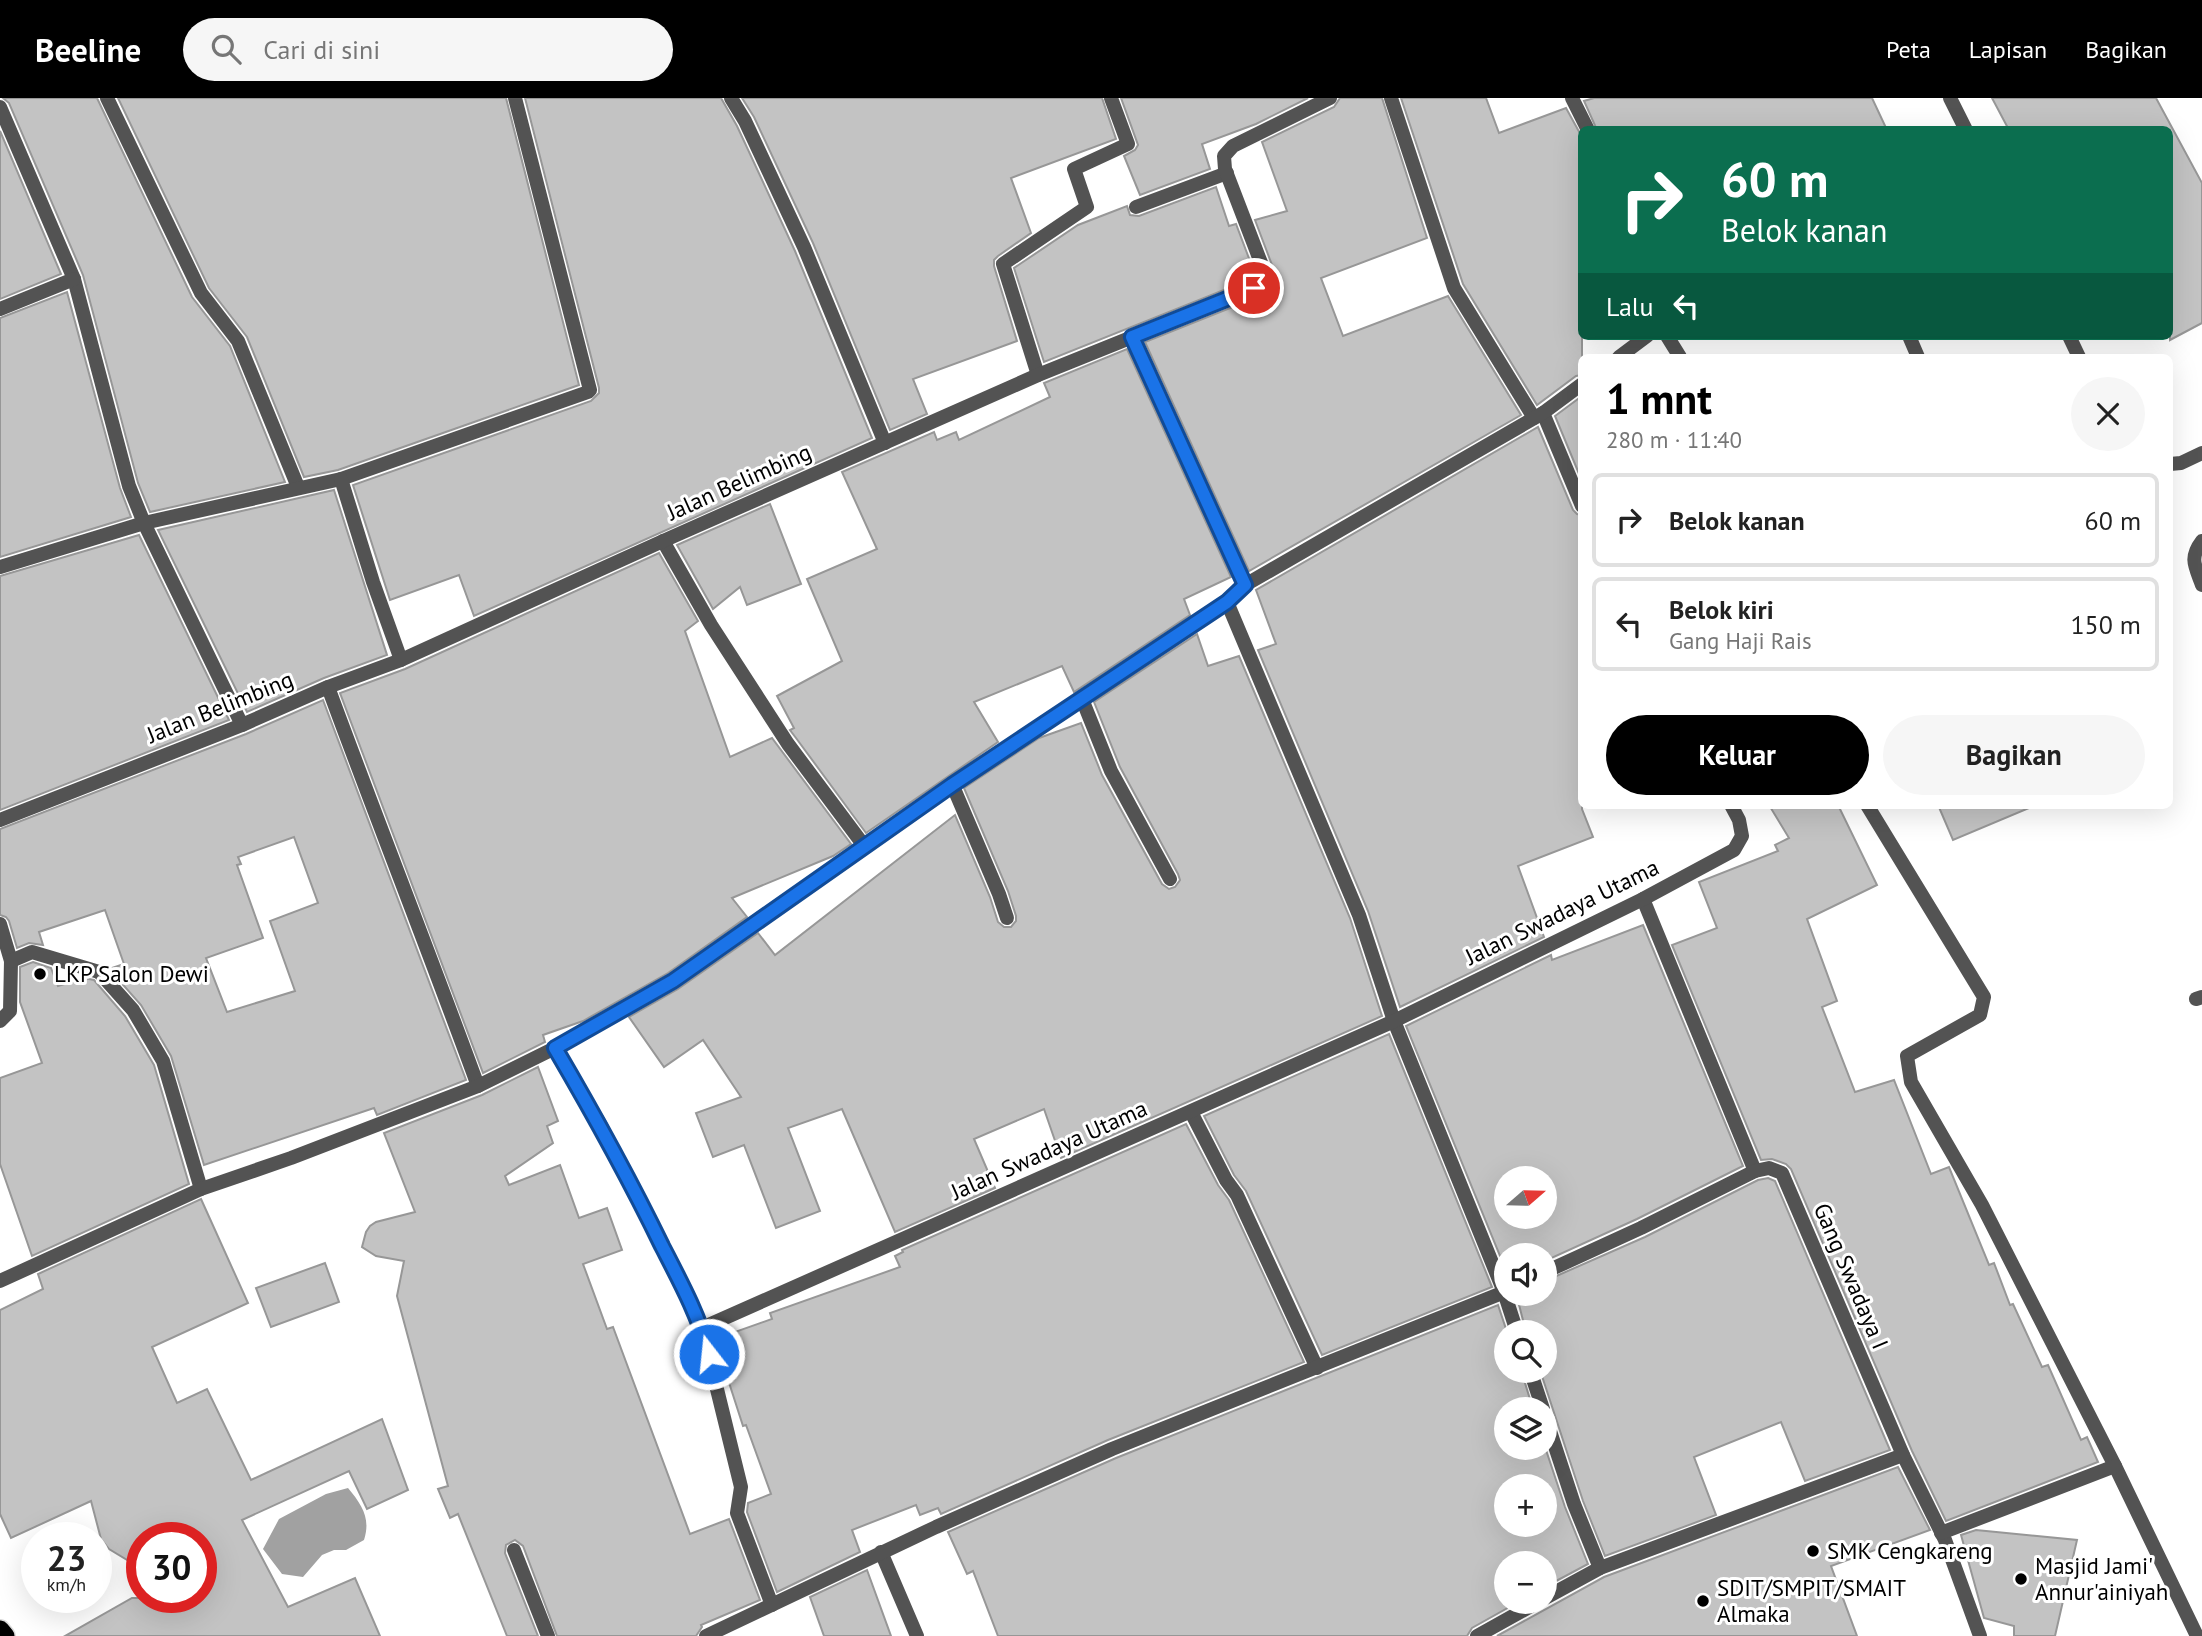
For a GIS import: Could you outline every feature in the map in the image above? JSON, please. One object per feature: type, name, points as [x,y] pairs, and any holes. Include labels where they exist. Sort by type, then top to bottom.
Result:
[{"type":"highway","points":[[0,1630],[5,1636]]},
{"type":"street","points":[[107,98],[201,293],[238,341],[298,487]]},
{"type":"street","points":[[0,567],[144,523],[341,479],[588,392],[590,390],[515,98]]},
{"type":"street","points":[[731,98],[745,121],[804,247],[885,443]]},
{"type":"street","points":[[1038,375],[1003,264],[1087,207],[1074,169],[1128,144],[1111,98]]},
{"type":"street","points":[[1136,207],[1227,173],[1224,156],[1233,146],[1330,98]]},
{"type":"street","points":[[1391,98],[1454,288],[1539,415],[1578,498]]},
{"type":"street","points":[[1572,98],[1586,126]]},
{"type":"street","points":[[1950,98],[1964,126]]},
{"type":"street","points":[[0,107],[74,279],[129,486],[144,523],[242,725]]},
{"type":"street","name":"Jalan Belimbing","points":[[0,820],[401,660],[1038,375],[1254,288],[1262,280],[1262,268],[1227,173]]},
{"type":"street","points":[[0,309],[74,279]]},
{"type":"street","points":[[1132,337],[1245,585]]},
{"type":"street","points":[[1623,354],[1642,340]]},
{"type":"street","points":[[0,1281],[201,1189],[291,1158],[478,1086],[555,1048],[673,981],[952,785],[1227,602],[1245,585],[1539,415],[1578,387]]},
{"type":"street","points":[[2173,464],[2202,453]]},
{"type":"street","points":[[341,479],[401,660]]},
{"type":"street","points":[[663,541],[711,625],[781,733],[865,847]]},
{"type":"street","points":[[2202,541],[2194,551],[2194,564],[2202,585]]},
{"type":"street","points":[[1227,602],[1359,915],[1394,1021],[1494,1264]]},
{"type":"street","points":[[328,687],[478,1086]]},
{"type":"street","points":[[1082,699],[1111,771],[1170,879]]},
{"type":"street","points":[[952,785],[1007,918]]},
{"type":"street","name":"Jalan Swadaya Utama","points":[[702,1328],[1394,1021],[1643,899],[1734,850],[1742,836],[1739,820],[1733,809]]},
{"type":"street","points":[[1869,809],[1984,997],[1980,1015],[1907,1056],[1911,1082],[1982,1205],[2115,1466],[2197,1636]]},
{"type":"street","points":[[1557,1266],[1755,1171],[1643,899]]},
{"type":"street","points":[[0,924],[11,961],[10,1011],[0,1021]]},
{"type":"street","points":[[11,961],[32,952],[99,972],[133,1010],[163,1061],[201,1189]]},
{"type":"street","points":[[555,1048],[606,1134],[702,1328],[741,1487],[737,1513],[772,1605]]},
{"type":"street","points":[[1191,1112],[1226,1180],[1237,1195],[1317,1368]]},
{"type":"street","name":"Gang Swadaya I","points":[[1755,1171],[1769,1168],[1782,1173],[1903,1455],[1941,1533],[1980,1636]]},
{"type":"street","points":[[705,1636],[881,1552],[1112,1449],[1494,1296]]},
{"type":"street","points":[[1557,1452],[1600,1568]]},
{"type":"street","points":[[1557,1591],[1600,1568],[1903,1455]]},
{"type":"street","points":[[1941,1533],[2115,1466]]},
{"type":"street","points":[[514,1550],[548,1636]]},
{"type":"street","points":[[881,1552],[917,1636]]},
{"type":"street","points":[[1477,1636],[1517,1614]]},
{"type":"shaded area","points":[[348,1488],[366,1518],[364,1540],[346,1550],[334,1550],[322,1555],[303,1577],[282,1574],[263,1549],[279,1519],[326,1494]]},
{"type":"building","points":[[3,98],[97,98],[192,297],[230,346],[285,482],[150,512],[138,483],[83,275],[9,103]]},
{"type":"building","points":[[118,98],[506,98],[579,385],[338,470],[304,477],[247,337],[209,288]]},
{"type":"building","points":[[525,98],[721,98],[737,126],[795,251],[872,438],[474,616],[459,575],[390,600],[353,485],[591,401],[599,393]]},
{"type":"building","points":[[742,98],[1102,98],[1116,139],[1011,178],[1031,233],[998,256],[994,260],[994,266],[1017,341],[913,379],[927,414],[890,430],[813,243],[754,117]]},
{"type":"building","points":[[1121,98],[1308,98],[1256,124],[1202,144],[1210,169],[1140,195],[1124,156],[1138,145]]},
{"type":"building","points":[[1340,98],[1382,98],[1427,238],[1321,278],[1343,336],[1448,296],[1521,415],[1249,571],[1145,342],[1258,297],[1269,287],[1272,281],[1272,265],[1255,220],[1287,211],[1262,142],[1334,107]]},
{"type":"building","points":[[1401,98],[1486,98],[1499,133],[1566,108],[1578,130],[1578,340],[1582,340],[1582,354],[1578,354],[1578,376],[1537,405],[1463,284]]},
{"type":"building","points":[[1594,98],[1872,98],[1885,126],[1595,126],[1584,101]]},
{"type":"building","points":[[1992,98],[2156,98],[2171,126],[2007,126]]},
{"type":"building","points":[[2173,129],[2202,183],[2202,323],[2173,338]]},
{"type":"building","points":[[0,131],[61,274],[0,299]]},
{"type":"building","points":[[1216,187],[1229,226],[1236,224],[1253,269],[1253,276],[1249,280],[1044,362],[1014,268],[1078,225],[1127,206],[1130,215],[1139,216]]},
{"type":"building","points":[[67,292],[120,488],[131,517],[0,557],[0,318]]},
{"type":"building","points":[[1127,349],[1231,577],[1184,599],[1190,615],[1074,692],[1062,666],[974,702],[998,742],[866,833],[790,730],[794,728],[777,696],[842,661],[807,579],[877,549],[842,472],[934,432],[937,440],[956,432],[959,440],[1050,397],[1044,383]]},
{"type":"building","points":[[1578,399],[1578,471],[1555,416]]},
{"type":"building","points":[[1538,427],[1573,510],[1578,514],[1578,809],[1582,809],[1593,837],[1518,866],[1544,937],[1400,1007],[1368,911],[1258,650],[1276,644],[1256,590]]},
{"type":"building","points":[[334,490],[387,655],[324,678],[247,712],[158,530]]},
{"type":"building","points":[[770,504],[801,584],[747,605],[740,587],[713,609],[677,545]]},
{"type":"building","points":[[139,535],[229,720],[0,810],[0,576]]},
{"type":"building","points":[[659,553],[698,621],[685,631],[730,757],[772,738],[851,844],[833,856],[732,898],[747,917],[668,973],[583,1021],[543,1035],[545,1042],[483,1073],[340,693],[405,669]]},
{"type":"building","points":[[1197,634],[1208,666],[1239,656],[1350,918],[1382,1016],[1061,1158],[1044,1109],[974,1139],[995,1188],[895,1232],[842,1109],[788,1128],[820,1211],[776,1228],[744,1145],[713,1157],[696,1113],[741,1097],[703,1040],[664,1067],[629,1017],[678,989],[758,933],[775,955],[955,815],[998,922],[1004,927],[1011,927],[1016,916],[1008,891],[964,788],[1039,738],[1081,723],[1102,775],[1162,884],[1169,889],[1175,887],[1180,880],[1178,874],[1120,767],[1094,702]]},
{"type":"building","points":[[323,700],[466,1080],[377,1115],[374,1108],[204,1165],[171,1056],[141,1005],[109,969],[124,964],[105,910],[39,932],[43,945],[29,943],[17,948],[9,921],[0,915],[0,829],[246,734]],"holes":[[[294,837],[318,903],[270,921],[295,991],[227,1012],[206,958],[263,938],[237,865],[241,864],[238,857]]]},
{"type":"building","points":[[1771,809],[1840,809],[1877,885],[1807,919],[1837,1001],[1822,1007],[1855,1092],[1894,1080],[1931,1174],[1949,1167],[1989,1265],[1994,1263],[2010,1305],[2013,1304],[2042,1367],[2048,1365],[2081,1440],[2087,1437],[2098,1462],[1946,1521],[1912,1451],[1791,1169],[1772,1159],[1761,1160],[1672,945],[1717,928],[1699,882],[1778,851],[1775,845],[1789,838]]},
{"type":"building","points":[[1940,809],[2027,809],[1953,840]]},
{"type":"building","points":[[1643,925],[1743,1166],[1557,1256],[1557,1243],[1495,1243],[1406,1026],[1551,955],[1552,960]]},
{"type":"building","points":[[33,962],[51,968],[58,986],[84,978],[94,980],[125,1016],[154,1065],[189,1184],[32,1256],[0,1164],[0,1078],[42,1063],[20,1002],[20,967]]},
{"type":"building","points":[[1389,1034],[1492,1287],[1322,1355],[1246,1191],[1234,1175],[1204,1116]]},
{"type":"building","points":[[538,1067],[558,1121],[547,1126],[553,1143],[505,1176],[509,1185],[560,1165],[579,1218],[607,1208],[622,1250],[583,1264],[607,1329],[613,1327],[690,1534],[729,1519],[760,1600],[701,1625],[696,1636],[557,1636],[523,1546],[515,1540],[506,1545],[505,1553],[538,1636],[507,1636],[458,1514],[450,1518],[438,1489],[448,1486],[397,1296],[404,1261],[376,1256],[362,1247],[366,1232],[376,1222],[415,1212],[384,1133],[482,1095]]},
{"type":"building","points":[[1186,1124],[1218,1185],[1229,1200],[1304,1362],[1108,1440],[941,1514],[938,1508],[920,1515],[916,1505],[852,1530],[860,1552],[777,1592],[747,1512],[748,1503],[771,1494],[746,1425],[743,1426],[715,1339],[772,1319],[770,1313],[900,1267],[895,1256],[903,1252],[902,1250]]},
{"type":"building","points":[[1768,1178],[1775,1181],[1890,1450],[1805,1481],[1781,1422],[1694,1457],[1716,1515],[1605,1556],[1583,1501],[1557,1422],[1557,1397],[1549,1397],[1544,1383],[1557,1383],[1557,1320],[1523,1320],[1519,1306],[1557,1306],[1557,1276],[1645,1237],[1758,1180]]},
{"type":"building","points":[[201,1199],[248,1303],[152,1347],[177,1403],[207,1389],[251,1480],[382,1419],[408,1490],[367,1509],[349,1471],[242,1520],[288,1607],[355,1578],[380,1636],[65,1636],[106,1613],[112,1613],[112,1609],[126,1601],[126,1613],[217,1613],[217,1522],[126,1522],[126,1559],[112,1551],[112,1522],[97,1522],[91,1501],[46,1522],[21,1522],[21,1533],[11,1538],[0,1514],[0,1310],[43,1289],[38,1274]]},
{"type":"building","points":[[325,1263],[339,1302],[271,1327],[256,1288]]},
{"type":"building","points":[[1498,1306],[1503,1320],[1494,1320],[1494,1383],[1525,1383],[1529,1397],[1494,1397],[1494,1460],[1549,1460],[1554,1474],[1494,1474],[1494,1537],[1557,1537],[1557,1483],[1588,1564],[1557,1581],[1557,1551],[1494,1551],[1494,1614],[1497,1614],[1472,1628],[1467,1636],[998,1636],[973,1571],[967,1574],[948,1532],[1116,1458]]},
{"type":"building","points":[[1898,1467],[1930,1530],[1831,1566],[1857,1636],[1497,1636],[1537,1614],[1557,1614],[1557,1603],[1604,1577]]},
{"type":"building","name":"Masjid Jami' Annur'ainiyah","points":[[1976,1530],[2077,1540],[2055,1636],[2014,1636],[2014,1626],[1984,1618],[1961,1535]]},
{"type":"building","points":[[867,1570],[891,1636],[824,1636],[810,1597]]},
{"type":"place","name":"LKP Salon Dewi","points":[[40,974]]},
{"type":"place","name":"SMK Cengkareng","points":[[1813,1551]]},
{"type":"place","name":"Masjid Jami' Annur'ainiyah","points":[[2021,1579]]},
{"type":"place","name":"SDIT/SMPIT/SMAIT Almaka","points":[[1703,1601]]},
{"type":"route","points":[[709,1354],[702,1328],[643,1206],[599,1122],[555,1048],[673,981],[952,785],[1227,602],[1245,585],[1132,337],[1254,288]]}]
